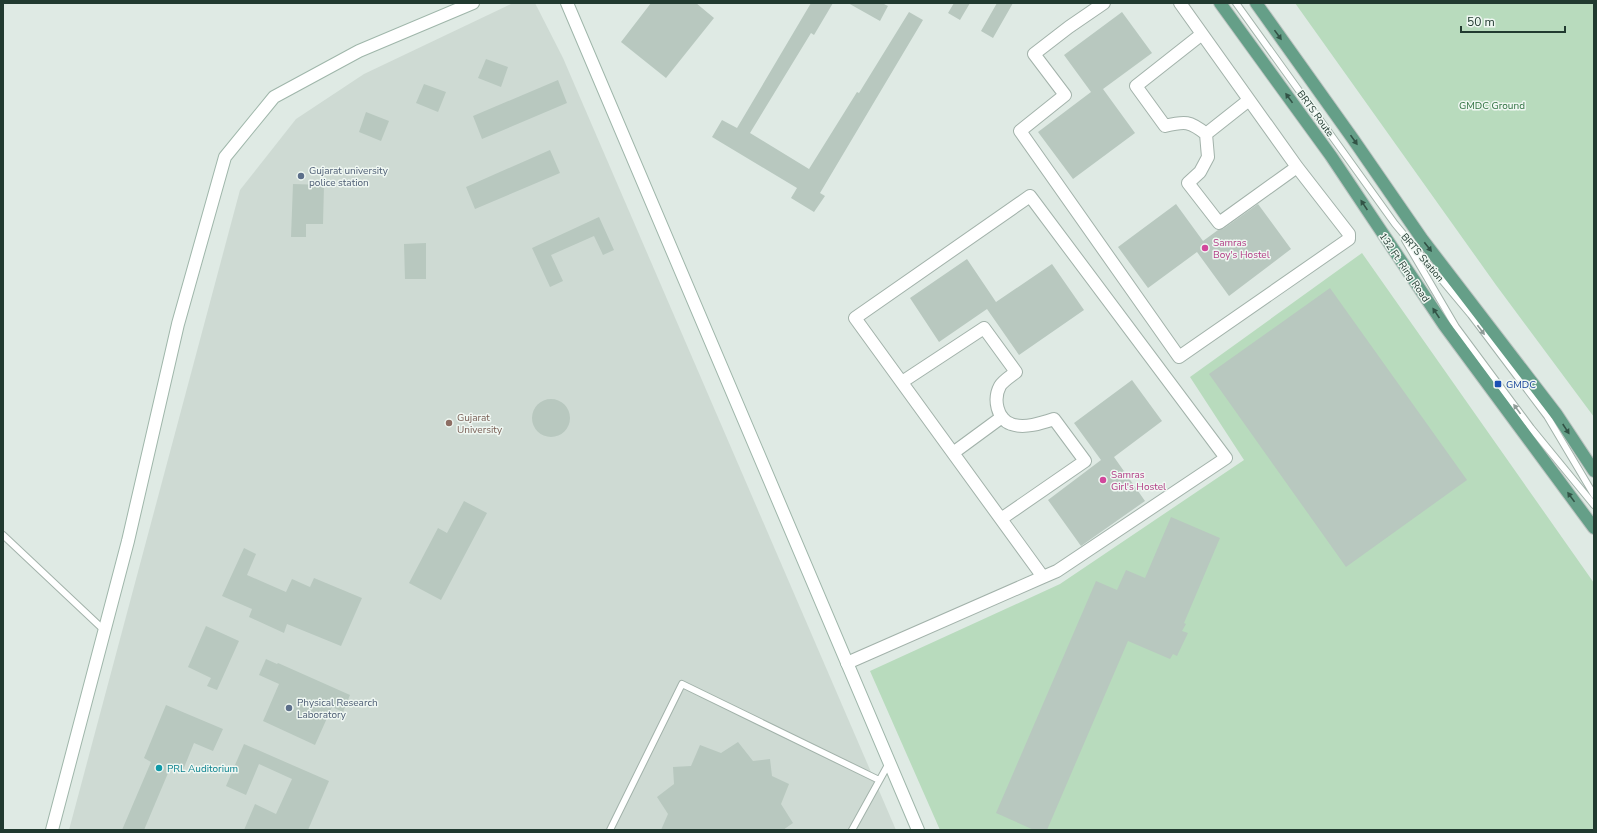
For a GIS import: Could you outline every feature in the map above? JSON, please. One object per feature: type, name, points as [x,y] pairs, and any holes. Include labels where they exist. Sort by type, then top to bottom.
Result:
[{"type":"main road","name":"132 Ft. Ring Road","points":[[1220,3],[1331,156],[1444,325],[1594,528]]},
{"type":"main road","points":[[1256,3],[1422,239],[1557,415],[1594,471]]},
{"type":"street","points":[[52,830],[128,541],[178,324],[225,157],[274,97],[359,51],[473,3]]},
{"type":"street","points":[[566,3],[918,830]]},
{"type":"street","points":[[1104,3],[1069,27],[1034,54],[1065,95],[1020,130],[1179,357],[1349,239],[1349,234],[1297,168],[1180,3]]},
{"type":"street","points":[[1202,34],[1136,86],[1166,126],[1181,122],[1195,125],[1206,134],[1208,157],[1200,172],[1188,183],[1219,223],[1297,168]]},
{"type":"street","points":[[1206,134],[1249,100]]},
{"type":"street","points":[[847,663],[1057,571],[1226,458],[1030,196],[855,318],[1042,577]]},
{"type":"street","points":[[902,382],[984,328],[1016,372],[1000,386],[996,402],[1002,417],[1012,424],[1034,426],[1054,419],[1085,461],[1001,519]]},
{"type":"street","points":[[953,453],[1002,417]]},
{"type":"lane","name":"BRTS Route","points":[[1236,3],[1395,224]]},
{"type":"lane","name":"BRTS Station","points":[[1395,224],[1470,315],[1547,416],[1594,495]]},
{"type":"lane","name":"BRTS Station","points":[[1395,224],[1456,327],[1531,428],[1594,505]]},
{"type":"lane","points":[[3,535],[105,631]]},
{"type":"lane","points":[[610,830],[682,684],[880,780]]},
{"type":"lane","points":[[852,830],[889,762]]},
{"type":"shaded area","name":"Gujarat University","points":[[513,3],[535,3],[563,58],[896,830],[69,830],[240,190],[296,119],[364,74]]},
{"type":"green space","name":"GMDC Ground","points":[[1295,3],[1594,3],[1594,417],[1496,285]]},
{"type":"green space","points":[[1362,253],[1594,583],[1594,830],[940,830],[870,671],[1060,584],[1244,460],[1190,377]]},
{"type":"building","points":[[651,3],[696,3],[714,18],[666,78],[621,42]]},
{"type":"building","points":[[811,3],[833,3],[814,35],[811,33],[750,133],[809,169],[857,92],[859,93],[909,12],[923,20],[820,193],[825,196],[814,212],[791,198],[797,188],[712,137],[722,120],[737,128]]},
{"type":"building","points":[[848,3],[882,3],[888,6],[880,21]]},
{"type":"building","points":[[954,3],[970,3],[960,20],[948,13]]},
{"type":"building","points":[[997,3],[1013,3],[993,38],[981,31]]},
{"type":"building","points":[[1122,12],[1152,53],[1103,89],[1135,133],[1073,179],[1038,132],[1091,92],[1064,55]]},
{"type":"building","points":[[486,59],[508,67],[501,87],[478,78]]},
{"type":"building","points":[[558,80],[567,103],[482,139],[473,116]]},
{"type":"building","points":[[424,84],[446,92],[438,112],[416,103]]},
{"type":"building","points":[[366,112],[389,121],[381,141],[359,132]]},
{"type":"building","points":[[550,150],[560,173],[475,209],[466,187]]},
{"type":"building","points":[[293,184],[324,185],[323,224],[306,224],[306,237],[291,237]]},
{"type":"building","name":"Samras Boy's Hostel","points":[[1176,204],[1203,241],[1218,230],[1223,229],[1258,204],[1291,249],[1229,296],[1197,252],[1148,288],[1118,247]]},
{"type":"building","points":[[599,217],[614,250],[603,255],[594,236],[551,255],[563,281],[550,287],[532,248]]},
{"type":"building","points":[[426,243],[426,279],[405,279],[404,244]]},
{"type":"building","points":[[967,259],[996,302],[1052,264],[1084,310],[1019,355],[987,309],[939,342],[910,298]]},
{"type":"building","points":[[1330,288],[1467,480],[1346,567],[1209,374]]},
{"type":"building","name":"Samras Girl's Hostel","points":[[1132,380],[1162,421],[1114,457],[1145,501],[1081,546],[1048,500],[1101,460],[1074,423]]},
{"type":"building","points":[[551,399],[561,402],[567,408],[570,418],[567,428],[561,434],[551,437],[541,434],[535,428],[532,418],[535,408],[541,402]]},
{"type":"building","points":[[464,501],[487,513],[441,600],[409,583],[438,528],[447,533]]},
{"type":"building","points":[[1171,517],[1220,538],[1184,623],[1186,624],[1182,631],[1188,633],[1177,656],[1173,654],[1170,659],[1128,641],[1047,830],[1034,830],[996,813],[1096,581],[1117,590],[1126,570],[1145,578]]},
{"type":"building","points":[[244,548],[256,554],[247,575],[286,592],[292,579],[310,587],[314,578],[362,598],[341,646],[287,624],[284,633],[249,617],[252,609],[222,596]]},
{"type":"building","points":[[206,626],[239,641],[217,690],[207,686],[211,678],[188,667]]},
{"type":"building","points":[[266,659],[350,695],[343,712],[332,707],[315,745],[263,721],[279,684],[259,675]]},
{"type":"building","name":"PRL Auditorium","points":[[166,705],[223,729],[213,751],[194,743],[183,770],[171,766],[144,830],[122,830],[151,762],[144,758]]},
{"type":"building","points":[[738,742],[753,761],[770,759],[772,776],[789,784],[781,804],[793,823],[783,830],[661,830],[668,814],[657,797],[674,784],[673,767],[691,766],[700,745],[721,753]]},
{"type":"building","points":[[244,744],[329,781],[308,830],[244,830],[255,804],[276,814],[292,779],[259,764],[246,795],[226,786]]},
{"type":"place","name":"Gujarat university police station","points":[[301,176]]},
{"type":"place","name":"Samras Boy's Hostel","points":[[1205,248]]},
{"type":"place","name":"GMDC","points":[[1498,384]]},
{"type":"place","name":"Gujarat University","points":[[449,423]]},
{"type":"place","name":"Samras Girl's Hostel","points":[[1103,480]]},
{"type":"place","name":"Physical Research Laboratory","points":[[289,708]]},
{"type":"place","name":"PRL Auditorium","points":[[159,768]]}]
